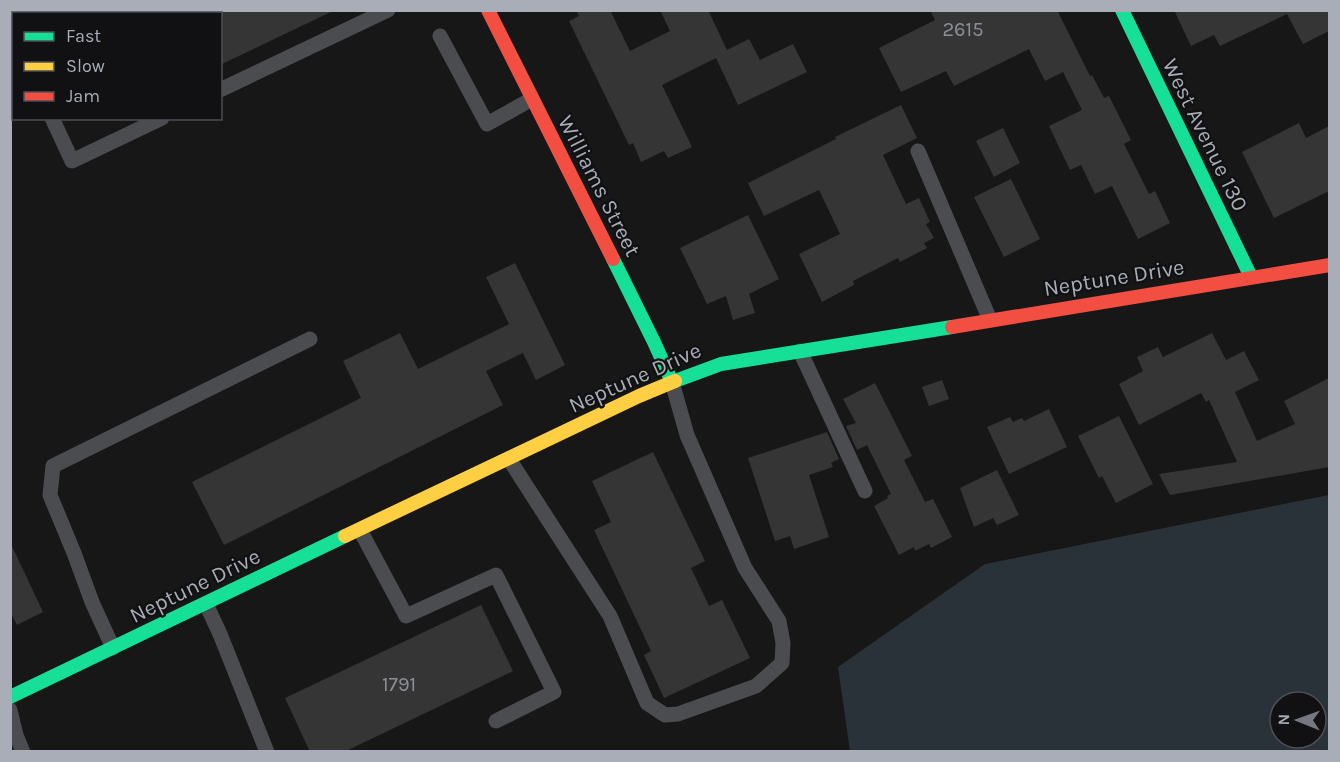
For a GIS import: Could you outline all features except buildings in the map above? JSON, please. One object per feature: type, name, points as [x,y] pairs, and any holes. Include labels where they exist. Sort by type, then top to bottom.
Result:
[{"type":"street","name":"Williams Street","points":[[488,10],[672,382]]},
{"type":"street","name":"West Avenue 130","points":[[1122,10],[1251,277]]},
{"type":"street","name":"Neptune Drive","points":[[10,697],[672,382],[721,363],[1329,265]]},
{"type":"lane","points":[[222,89],[388,10]]},
{"type":"lane","points":[[440,36],[486,124],[532,99]]},
{"type":"lane","points":[[53,120],[72,161],[158,120]]},
{"type":"lane","points":[[918,151],[990,320]]},
{"type":"lane","points":[[113,648],[92,602],[50,495],[53,466],[310,339]]},
{"type":"lane","points":[[800,351],[864,491]]},
{"type":"lane","points":[[509,459],[610,616],[647,703],[665,715],[678,714],[756,686],[782,663],[783,643],[779,621],[745,568],[687,435],[672,382]]},
{"type":"lane","points":[[360,530],[406,616],[496,575],[554,692],[496,721]]},
{"type":"lane","points":[[206,604],[267,752]]},
{"type":"lane","points":[[10,710],[23,752]]},
{"type":"shaded area","points":[[1329,495],[1329,751],[850,751],[838,667],[985,564]]},
{"type":"traffic: fast","points":[[1122,10],[1251,277]]},
{"type":"traffic: fast","points":[[613,259],[672,382]]},
{"type":"traffic: fast","points":[[675,381],[721,364],[952,327]]},
{"type":"traffic: fast","points":[[10,697],[345,536]]},
{"type":"traffic: slow","points":[[345,536],[675,381]]},
{"type":"traffic: jam","points":[[488,10],[613,259]]},
{"type":"traffic: jam","points":[[952,327],[1330,265]]}]
